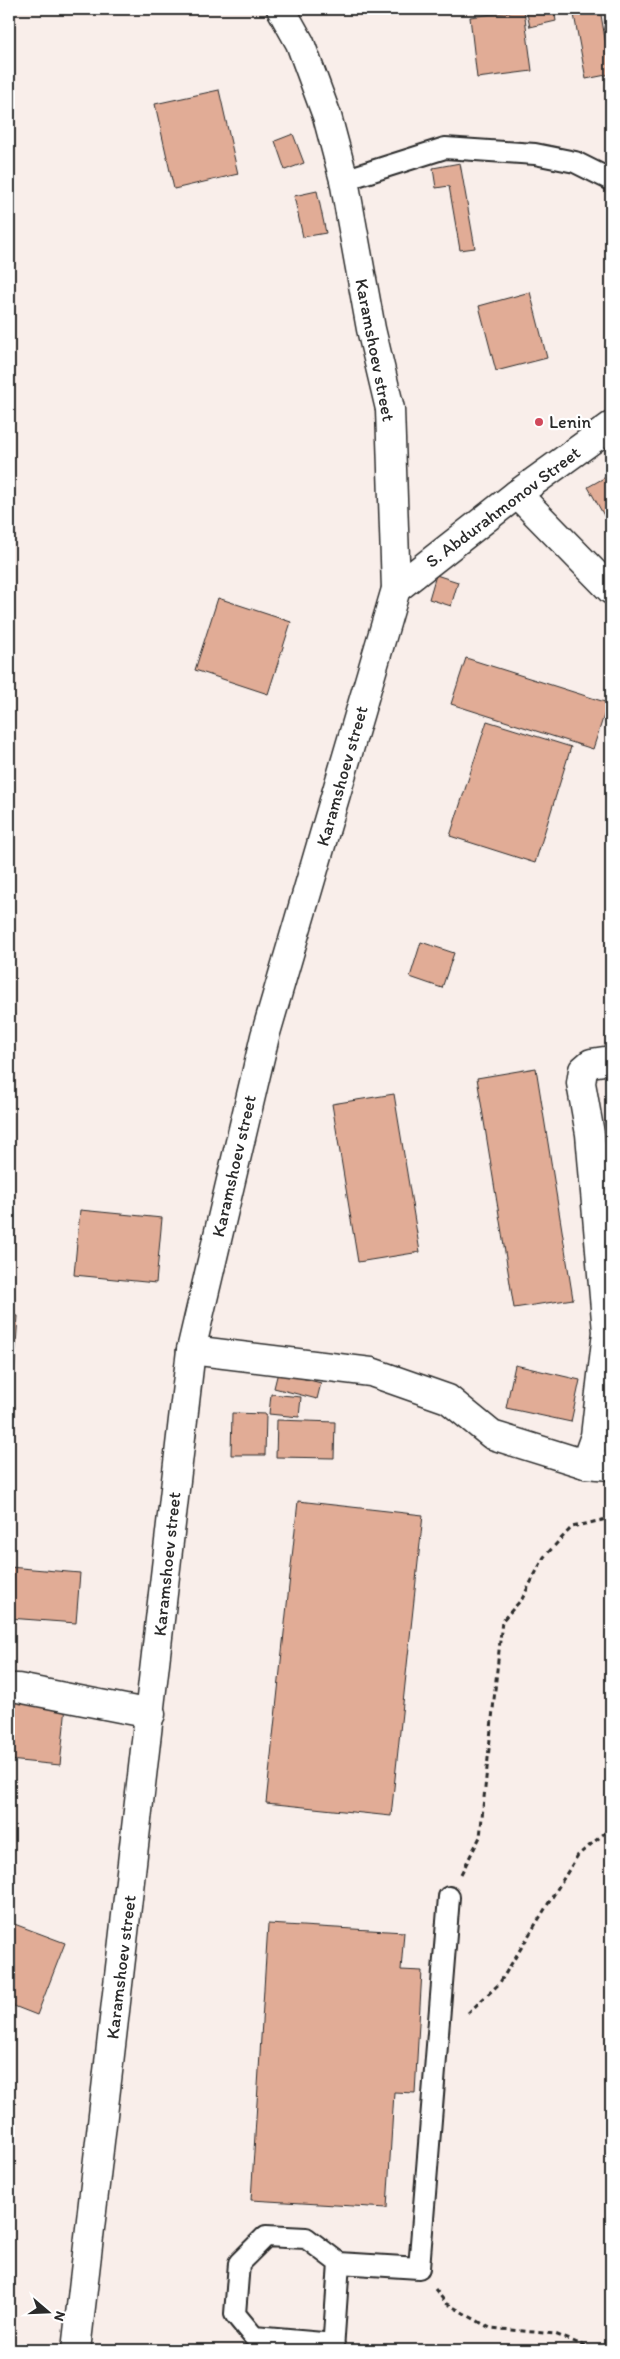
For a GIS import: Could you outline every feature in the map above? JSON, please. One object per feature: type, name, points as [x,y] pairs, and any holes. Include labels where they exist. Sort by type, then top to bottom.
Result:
[{"type":"main road","name":"Karamshoev street","points":[[76,2350],[151,1714],[191,1350],[265,1036],[396,589],[390,409],[371,329],[344,180],[327,116],[300,43],[281,9]]},
{"type":"main road","name":"S. Abdurahmonov Street","points":[[396,589],[517,494],[611,426]]},
{"type":"main road","points":[[517,494],[611,590]]},
{"type":"main road","points":[[191,1350],[371,1372],[448,1399],[492,1435],[598,1465],[595,1436],[607,1332],[590,1134],[582,1082],[583,1070],[591,1063],[611,1060]]},
{"type":"main road","points":[[9,1688],[18,1688],[151,1714]]},
{"type":"lane","points":[[344,180],[445,148],[536,154],[576,162],[611,180]]},
{"type":"lane","points":[[339,2263],[333,2347],[254,2337],[235,2314],[239,2263],[266,2236],[306,2238],[339,2263],[419,2268],[449,1897]]},
{"type":"path","points":[[449,1897],[480,1837],[502,1620],[522,1599],[544,1557],[572,1528],[611,1518]]},
{"type":"path","points":[[438,2041],[499,1984],[578,1855],[611,1828]]},
{"type":"path","points":[[419,2268],[446,2303],[490,2328],[555,2334],[596,2350]]},
{"type":"building","points":[[526,9],[554,9],[556,21],[530,27]]},
{"type":"building","points":[[573,9],[600,9],[611,74],[586,79]]},
{"type":"building","points":[[524,10],[532,71],[477,78],[470,17]]},
{"type":"building","points":[[219,90],[238,174],[174,189],[155,104]]},
{"type":"building","points":[[293,134],[304,163],[285,170],[275,141]]},
{"type":"building","points":[[460,163],[475,248],[460,250],[449,186],[436,188],[433,168]]},
{"type":"building","points":[[317,191],[326,233],[303,237],[294,196]]},
{"type":"building","points":[[530,292],[547,358],[496,371],[479,306]]},
{"type":"building","points":[[611,474],[611,528],[588,487]]},
{"type":"building","points":[[436,575],[458,582],[451,606],[429,599]]},
{"type":"building","points":[[218,598],[291,622],[268,694],[195,670]]},
{"type":"building","points":[[466,658],[608,703],[593,749],[451,704]]},
{"type":"building","points":[[487,721],[571,747],[535,863],[450,836]]},
{"type":"building","points":[[421,942],[454,953],[442,988],[410,977]]},
{"type":"building","points":[[536,1068],[573,1299],[514,1308],[477,1078]]},
{"type":"building","points":[[394,1094],[420,1252],[358,1262],[332,1104]]},
{"type":"building","points":[[80,1210],[162,1218],[156,1283],[74,1275]]},
{"type":"building","points":[[9,1315],[18,1316],[14,1374],[9,1374]]},
{"type":"building","points":[[515,1365],[580,1380],[571,1422],[506,1408]]},
{"type":"building","points":[[278,1372],[321,1383],[317,1399],[274,1388]]},
{"type":"building","points":[[271,1394],[301,1397],[299,1417],[269,1414]]},
{"type":"building","points":[[232,1413],[266,1414],[265,1455],[231,1455]]},
{"type":"building","points":[[277,1420],[335,1422],[334,1458],[276,1457]]},
{"type":"building","points":[[298,1501],[423,1515],[391,1816],[266,1803]]},
{"type":"building","points":[[9,1567],[80,1573],[76,1623],[9,1618]]},
{"type":"building","points":[[9,1700],[66,1706],[60,1765],[9,1760]]},
{"type":"building","points":[[9,1922],[65,1943],[37,2015],[9,2004]]},
{"type":"building","points":[[268,1924],[404,1932],[401,1970],[422,1971],[415,2093],[394,2092],[387,2208],[251,2200]]},
{"type":"building","points":[[138,2347],[182,2350],[138,2350]]},
{"type":"place","name":"Lenin","points":[[539,422]]}]
